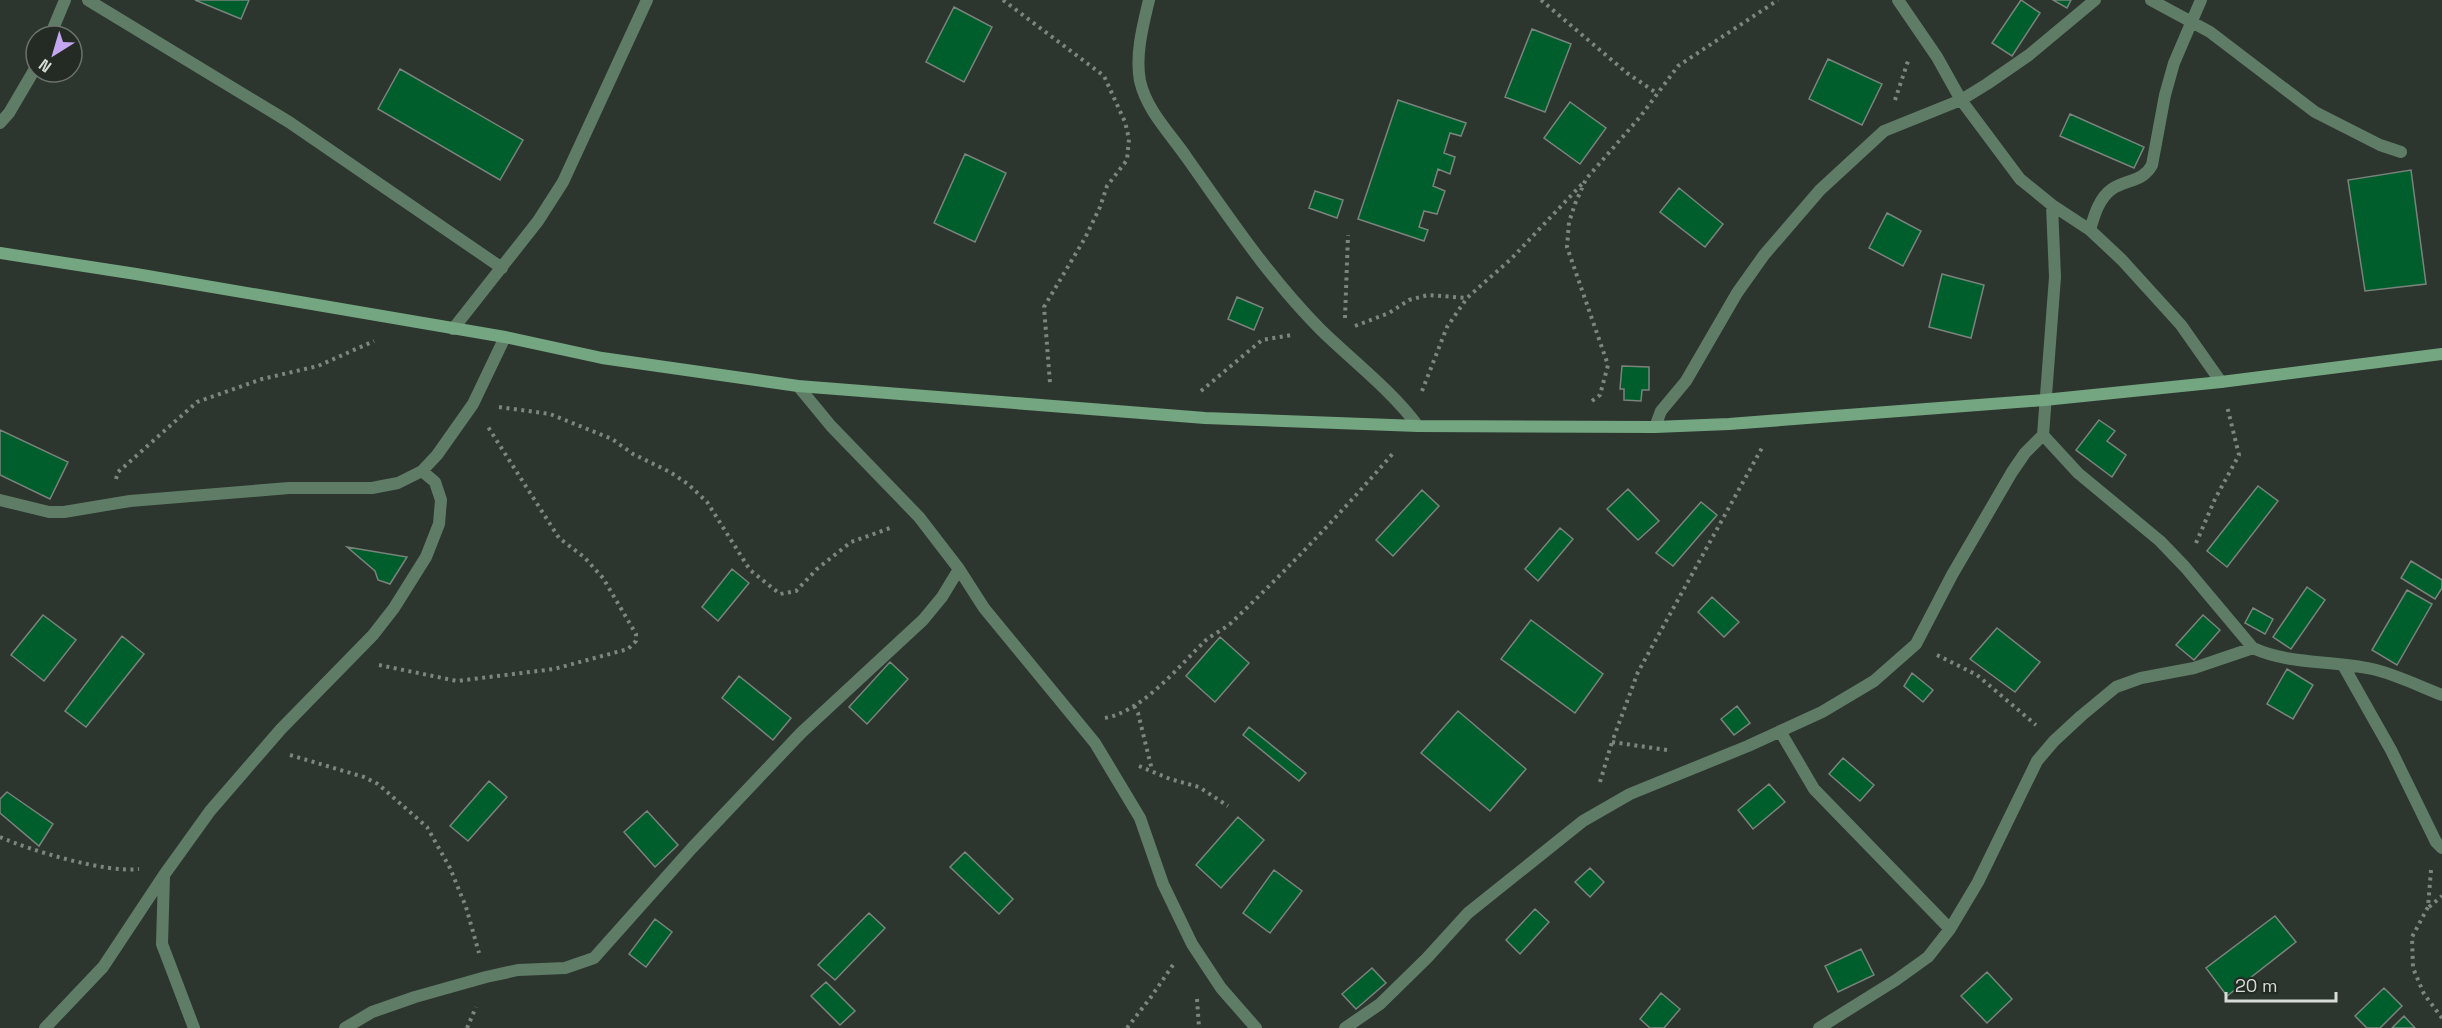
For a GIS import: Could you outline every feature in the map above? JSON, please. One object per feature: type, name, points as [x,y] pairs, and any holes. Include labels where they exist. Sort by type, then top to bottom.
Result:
[{"type":"street","points":[[55,24],[65,0]]},
{"type":"street","points":[[88,0],[289,122],[502,268]]},
{"type":"street","points":[[453,329],[538,221],[562,182],[647,0]]},
{"type":"street","points":[[1149,0],[1140,42],[1140,79],[1148,105],[1252,252],[1321,329],[1399,401],[1418,426]]},
{"type":"street","points":[[1898,0],[1937,57],[1961,100],[2020,179],[2052,206],[2090,230],[2122,260],[2181,325],[2221,382]]},
{"type":"street","points":[[1655,428],[1661,411],[1686,381],[1720,320],[1764,255],[1820,190],[1884,131],[1961,100],[2029,56],[2095,0]]},
{"type":"street","points":[[2151,0],[2210,32],[2316,112],[2380,145],[2401,152]]},
{"type":"street","points":[[2090,230],[2101,202],[2110,190],[2141,178],[2148,173],[2152,165],[2165,95],[2174,63],[2201,0]]},
{"type":"street","points":[[0,123],[9,113],[26,84]]},
{"type":"street","points":[[1346,1028],[1380,1004],[1427,958],[1468,913],[1583,821],[1630,794],[1822,712],[1874,681],[1916,644],[1952,575],[2012,472],[2025,453],[2043,435],[2055,277],[2052,206]]},
{"type":"street","points":[[0,253],[505,337],[602,358],[798,386],[1052,408],[1206,418],[1418,426],[1655,428],[2044,400],[2221,382],[2442,354]]},
{"type":"street","points":[[0,500],[49,512],[80,511],[130,501],[289,488],[372,488],[398,483],[422,471],[437,456],[473,404],[505,337]]},
{"type":"street","points":[[798,386],[831,426],[919,517],[959,569],[984,608],[1095,743],[1140,818],[1163,884],[1192,944],[1221,988],[1256,1028]]},
{"type":"street","points":[[2043,435],[2078,473],[2160,542],[2185,567],[2253,648],[2268,655],[2288,659],[2373,669],[2442,694]]},
{"type":"street","points":[[45,1028],[103,967],[164,874],[210,811],[270,742],[380,626],[426,557],[439,524],[441,500],[435,482],[422,471]]},
{"type":"street","points":[[345,1028],[372,1012],[486,977],[518,970],[577,966],[594,958],[692,848],[794,740],[846,689],[884,658],[923,620],[942,597],[959,569]]},
{"type":"street","points":[[1819,1028],[1896,980],[1928,957],[1950,929],[1978,882],[2037,761],[2080,716],[2116,687],[2141,678],[2194,668],[2253,648]]},
{"type":"street","points":[[2343,665],[2391,750],[2439,845]]},
{"type":"street","points":[[1780,731],[1814,789],[1950,929]]},
{"type":"street","points":[[164,874],[162,944],[194,1028]]},
{"type":"path","points":[[1002,0],[1104,76],[1125,122],[1129,139],[1127,160],[1107,186],[1100,207],[1084,238],[1044,306],[1052,408]]},
{"type":"path","points":[[1541,0],[1627,73],[1658,94]]},
{"type":"path","points":[[1419,399],[1447,327],[1467,298],[1512,258],[1586,179],[1658,94],[1678,66],[1778,0]]},
{"type":"path","points":[[1884,131],[1918,29]]},
{"type":"path","points":[[1586,179],[1569,222],[1567,247],[1608,365],[1600,395],[1587,406]]},
{"type":"path","points":[[1344,328],[1348,235]]},
{"type":"path","points":[[105,505],[118,472],[197,402],[262,379],[318,366],[351,353],[410,322]]},
{"type":"path","points":[[2185,567],[2215,499],[2239,455],[2221,382]]},
{"type":"path","points":[[473,404],[550,414],[612,439],[633,454],[670,472],[688,484],[707,502],[750,570],[780,594],[796,591],[817,569],[851,542],[919,517]]},
{"type":"path","points":[[338,670],[384,665],[456,681],[554,669],[628,649],[636,641],[636,634],[603,578],[584,557],[559,538],[473,404]]},
{"type":"path","points":[[1668,751],[1612,742],[1638,672],[1777,420]]},
{"type":"path","points":[[1078,722],[1115,716],[1134,706],[1208,639],[1228,625],[1332,523],[1418,426]]},
{"type":"path","points":[[1916,644],[1977,675],[2007,698],[2054,741]]},
{"type":"path","points":[[1134,706],[1138,713],[1152,771]]},
{"type":"path","points":[[270,742],[292,757],[364,777],[378,784],[427,827],[450,868],[466,906],[486,977]]},
{"type":"path","points":[[1095,743],[1170,779],[1199,787],[1228,806]]},
{"type":"path","points":[[0,837],[55,855],[117,869],[134,869],[172,863]]},
{"type":"path","points":[[2439,845],[2428,907],[2412,937],[2413,968],[2424,994],[2442,1018]]},
{"type":"path","points":[[2428,907],[2442,896]]},
{"type":"path","points":[[1127,1028],[1151,997],[1172,964],[1192,944]]},
{"type":"building","points":[[195,0],[249,0],[241,19]]},
{"type":"building","points":[[2021,0],[2040,13],[2012,56],[1992,43]]},
{"type":"building","points":[[2053,0],[2071,0],[2067,8]]},
{"type":"building","points":[[954,7],[992,27],[964,82],[926,62]]},
{"type":"building","points":[[1532,29],[1571,44],[1545,112],[1505,97]]},
{"type":"building","points":[[1828,59],[1882,84],[1862,125],[1809,99]]},
{"type":"building","points":[[400,69],[523,140],[500,180],[378,109]]},
{"type":"building","points":[[1398,100],[1466,123],[1461,136],[1450,133],[1444,153],[1455,157],[1450,174],[1438,169],[1433,186],[1445,191],[1437,214],[1424,211],[1419,227],[1428,230],[1424,241],[1358,219]]},
{"type":"building","points":[[1570,102],[1606,128],[1580,164],[1544,138]]},
{"type":"building","points":[[2070,114],[2144,147],[2134,168],[2060,136]]},
{"type":"building","points":[[965,154],[1006,173],[975,242],[934,223]]},
{"type":"building","points":[[2411,170],[2426,284],[2365,291],[2348,180]]},
{"type":"building","points":[[1679,188],[1723,224],[1705,247],[1660,212]]},
{"type":"building","points":[[1315,191],[1343,200],[1337,218],[1309,208]]},
{"type":"building","points":[[1887,213],[1921,231],[1903,266],[1869,248]]},
{"type":"building","points":[[1942,274],[1984,285],[1971,338],[1929,327]]},
{"type":"building","points":[[1237,297],[1263,308],[1254,330],[1228,319]]},
{"type":"building","points":[[1622,366],[1649,367],[1649,390],[1642,390],[1641,401],[1624,400],[1624,389],[1620,389]]},
{"type":"building","points":[[2099,420],[2115,431],[2107,441],[2126,455],[2112,477],[2076,450]]},
{"type":"building","points":[[0,430],[68,462],[50,499],[0,475]]},
{"type":"building","points":[[2258,486],[2278,501],[2227,567],[2207,551]]},
{"type":"building","points":[[1628,489],[1659,521],[1638,540],[1607,509]]},
{"type":"building","points":[[1422,490],[1439,506],[1393,556],[1376,540]]},
{"type":"building","points":[[1701,502],[1717,515],[1673,566],[1656,553]]},
{"type":"building","points":[[1560,528],[1573,539],[1538,581],[1525,569]]},
{"type":"building","points":[[347,547],[407,557],[390,584],[378,580],[375,571]]},
{"type":"building","points":[[2411,561],[2442,580],[2442,588],[2435,599],[2401,578]]},
{"type":"building","points":[[732,569],[749,583],[718,621],[702,607]]},
{"type":"building","points":[[2307,587],[2325,600],[2291,649],[2273,637]]},
{"type":"building","points":[[2407,590],[2432,604],[2397,665],[2372,650]]},
{"type":"building","points":[[1712,597],[1739,622],[1724,637],[1698,612]]},
{"type":"building","points":[[2253,608],[2273,619],[2265,634],[2245,623]]},
{"type":"building","points":[[43,615],[76,640],[44,681],[11,655]]},
{"type":"building","points":[[2203,615],[2220,630],[2194,660],[2176,645]]},
{"type":"building","points":[[1531,620],[1603,674],[1575,713],[1501,659]]},
{"type":"building","points":[[1997,628],[2040,662],[2015,692],[1970,659]]},
{"type":"building","points":[[122,636],[144,654],[86,727],[65,711]]},
{"type":"building","points":[[1220,637],[1249,663],[1215,702],[1186,676]]},
{"type":"building","points":[[890,662],[908,679],[867,724],[849,707]]},
{"type":"building","points":[[2287,669],[2313,685],[2293,719],[2267,704]]},
{"type":"building","points":[[1912,673],[1933,690],[1923,702],[1904,686]]},
{"type":"building","points":[[739,676],[791,718],[773,740],[722,698]]},
{"type":"building","points":[[1737,706],[1750,723],[1734,735],[1721,719]]},
{"type":"building","points":[[1458,711],[1526,769],[1490,811],[1421,753]]},
{"type":"building","points":[[1249,727],[1306,773],[1299,781],[1243,735]]},
{"type":"building","points":[[1843,758],[1874,785],[1860,801],[1829,774]]},
{"type":"building","points":[[489,781],[507,797],[468,841],[450,826]]},
{"type":"building","points":[[1769,784],[1785,802],[1753,829],[1738,810]]},
{"type":"building","points":[[7,792],[53,824],[39,846],[0,813],[0,799]]},
{"type":"building","points":[[647,811],[678,845],[655,867],[624,832]]},
{"type":"building","points":[[1238,817],[1264,840],[1221,888],[1196,865]]},
{"type":"building","points":[[965,852],[1013,899],[999,914],[950,867]]},
{"type":"building","points":[[1590,868],[1604,882],[1590,897],[1575,882]]},
{"type":"building","points":[[1274,870],[1302,891],[1270,933],[1243,913]]},
{"type":"building","points":[[1535,909],[1549,922],[1520,954],[1506,940]]},
{"type":"building","points":[[869,913],[885,928],[835,980],[818,965]]},
{"type":"building","points":[[2275,916],[2296,942],[2227,996],[2206,968]]},
{"type":"building","points":[[655,919],[672,932],[646,967],[629,954]]},
{"type":"building","points":[[1861,949],[1874,975],[1838,992],[1825,966]]},
{"type":"building","points":[[1372,968],[1386,983],[1356,1009],[1342,994]]},
{"type":"building","points":[[1987,972],[2012,999],[1987,1023],[1961,996]]},
{"type":"building","points":[[826,982],[855,1011],[840,1025],[811,996]]},
{"type":"building","points":[[2384,988],[2402,1006],[2380,1028],[2367,1028],[2355,1016]]},
{"type":"building","points":[[1661,993],[1680,1009],[1664,1028],[1650,1028],[1640,1019]]},
{"type":"building","points":[[2404,1016],[2415,1028],[2392,1028]]}]
